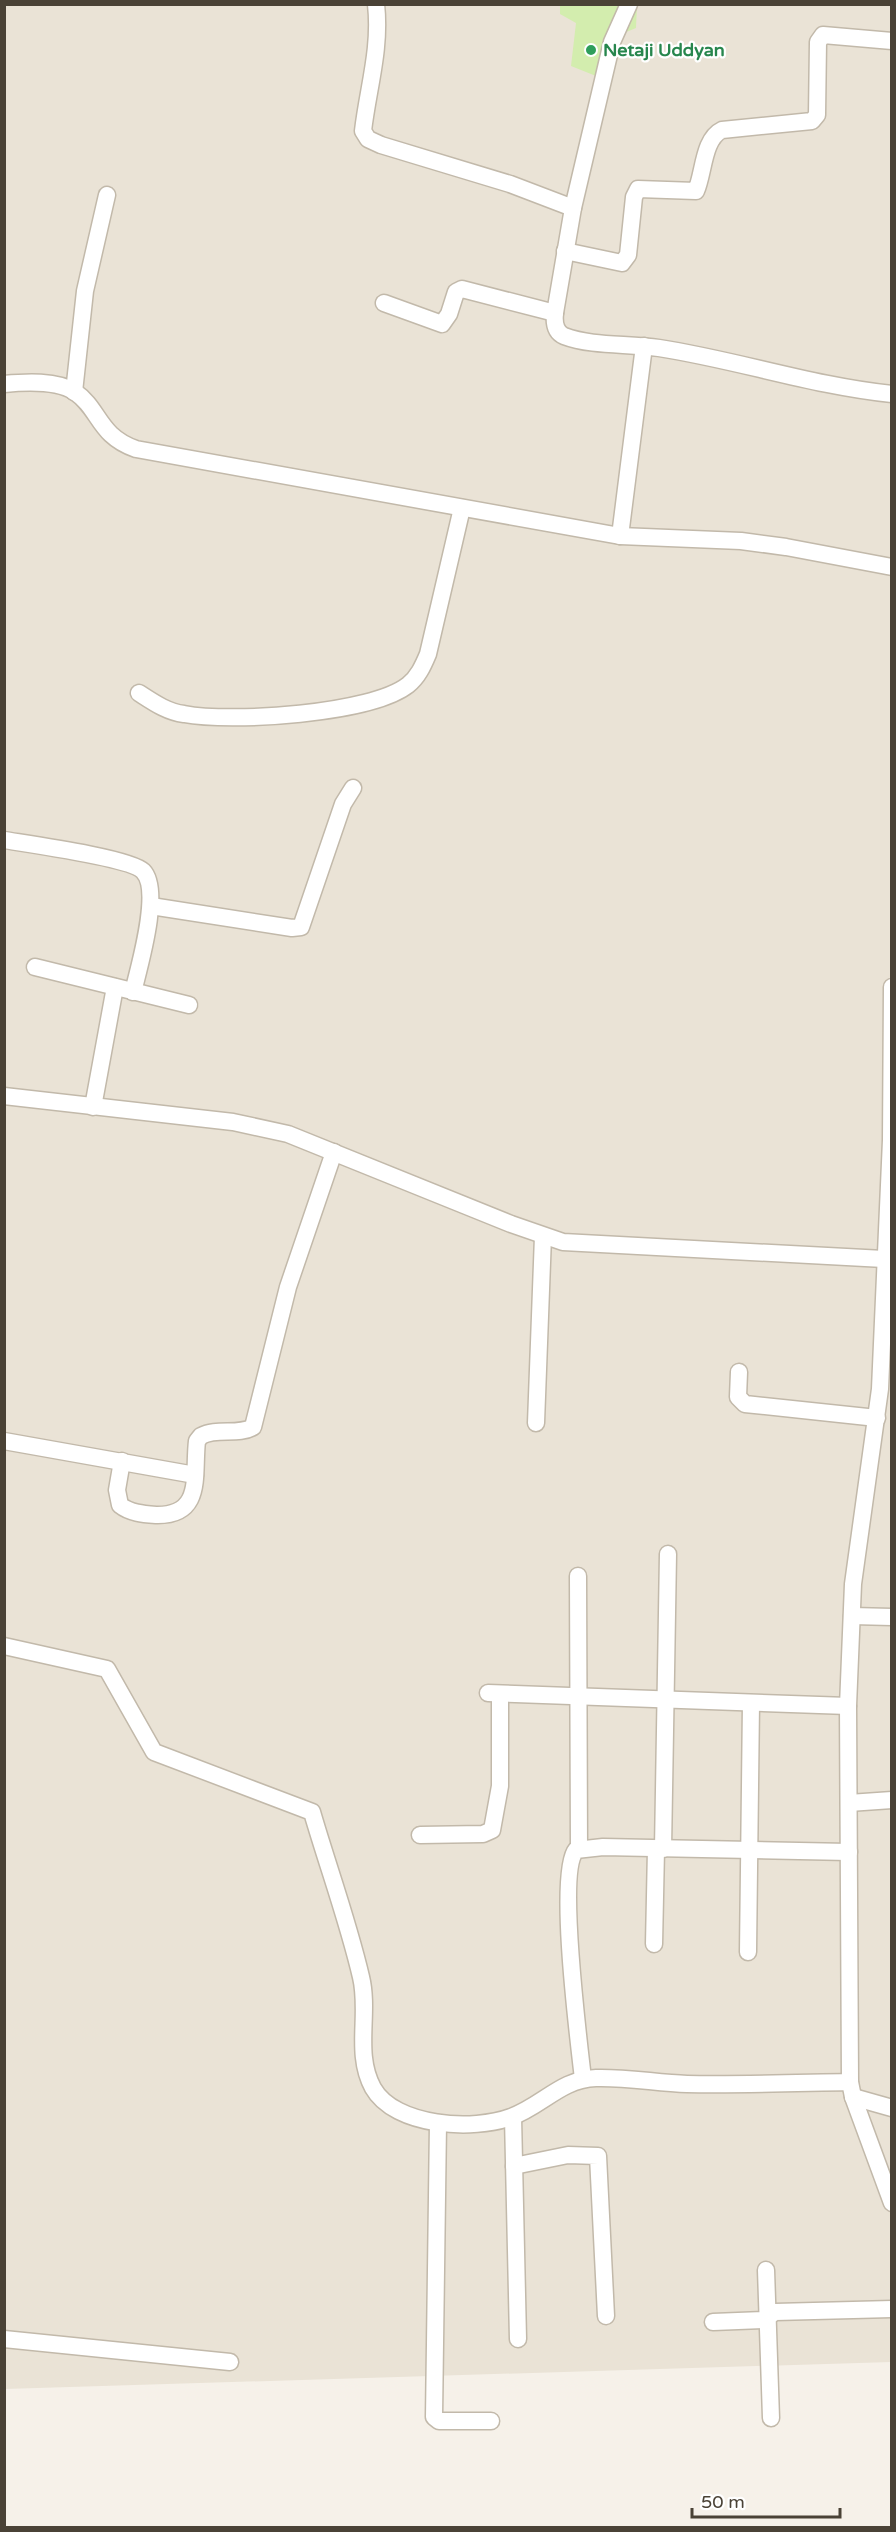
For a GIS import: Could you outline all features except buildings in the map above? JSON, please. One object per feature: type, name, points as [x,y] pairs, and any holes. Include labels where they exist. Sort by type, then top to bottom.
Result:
[{"type":"street","points":[[376,4],[376,56],[363,131],[368,139],[510,184],[573,208]]},
{"type":"street","points":[[629,4],[612,42],[573,208],[555,313],[556,328],[562,335],[576,339],[644,346],[818,383],[891,394]]},
{"type":"street","points":[[566,251],[622,263],[628,255],[634,197],[638,189],[696,190],[711,142],[715,134],[722,130],[812,121],[817,115],[818,42],[823,35],[891,42]]},
{"type":"street","points":[[74,392],[85,291],[107,195]]},
{"type":"street","points":[[384,303],[442,324],[449,314],[456,292],[462,289],[555,313]]},
{"type":"street","points":[[620,536],[644,346]]},
{"type":"street","points":[[4,384],[43,384],[74,392],[108,433],[125,445],[136,448],[620,536],[741,542],[786,547],[891,567]]},
{"type":"street","points":[[139,693],[170,711],[234,717],[321,711],[356,706],[406,686],[420,673],[428,654],[462,508]]},
{"type":"street","points":[[151,906],[292,928],[301,927],[344,804],[353,788]]},
{"type":"street","points":[[4,840],[133,866],[142,870],[146,876],[151,906],[133,992]]},
{"type":"street","points":[[35,967],[189,1005]]},
{"type":"street","points":[[93,1107],[115,987]]},
{"type":"street","points":[[891,987],[891,1140],[877,1418],[858,1538],[848,1706],[851,2089],[891,2203]]},
{"type":"street","points":[[4,1096],[252,1126],[288,1134],[543,1236],[579,1245],[884,1260]]},
{"type":"street","points":[[122,1461],[117,1499],[124,1508],[136,1513],[160,1515],[182,1510],[192,1497],[197,1441],[201,1436],[216,1431],[248,1430],[255,1423],[288,1287],[334,1152]]},
{"type":"street","points":[[536,1423],[543,1236]]},
{"type":"street","points":[[739,1372],[738,1397],[746,1404],[877,1418]]},
{"type":"street","points":[[4,1442],[195,1475]]},
{"type":"street","points":[[654,1944],[667,1699],[668,1554]]},
{"type":"street","points":[[578,1576],[579,1849],[569,1864],[569,1914],[583,2079]]},
{"type":"street","points":[[852,1616],[891,1617]]},
{"type":"street","points":[[4,1646],[107,1670],[154,1752],[312,1812],[361,1978],[362,2049],[366,2072],[383,2102],[398,2111],[438,2123],[467,2123],[513,2117],[564,2085],[583,2079],[613,2078],[686,2084],[851,2089],[891,2108]]},
{"type":"street","points":[[420,1835],[491,1832],[500,1786],[494,1694],[848,1706]]},
{"type":"street","points":[[748,1952],[751,1702]]},
{"type":"street","points":[[849,1803],[891,1800]]},
{"type":"street","points":[[579,1849],[592,1847],[849,1852]]},
{"type":"street","points":[[513,2117],[518,2339]]},
{"type":"street","points":[[438,2123],[434,2417],[439,2421],[491,2421]]},
{"type":"street","points":[[514,2166],[568,2155],[598,2156],[606,2316]]},
{"type":"street","points":[[766,2270],[771,2418]]},
{"type":"street","points":[[713,2322],[763,2320],[780,2311],[891,2309]]},
{"type":"street","points":[[4,2339],[230,2362]]},
{"type":"shaded area","points":[[4,5],[891,5],[891,2362],[5,2389]]},
{"type":"green space","name":"Netaji Uddyan","points":[[560,5],[637,5],[636,28],[619,35],[596,76],[571,66],[576,23],[560,14]]},
{"type":"place","name":"Netaji Uddyan","points":[[591,50]]}]
